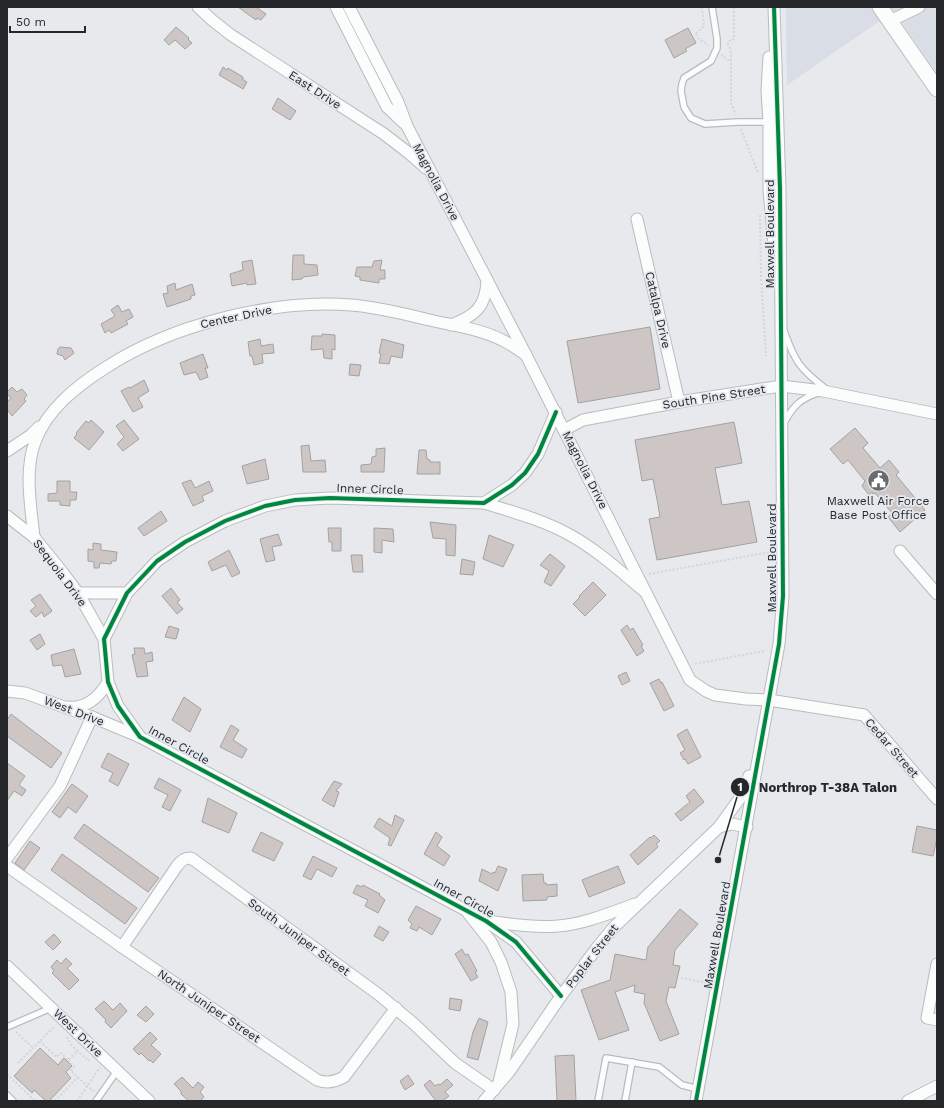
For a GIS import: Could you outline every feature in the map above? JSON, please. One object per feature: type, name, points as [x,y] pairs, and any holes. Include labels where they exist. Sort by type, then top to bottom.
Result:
[{"type":"main road","points":[[880,7],[937,89]]},
{"type":"street","name":"East Drive","points":[[198,7],[231,35],[384,134],[410,154],[432,174]]},
{"type":"street","name":"Magnolia Drive","points":[[336,7],[387,107],[407,126]]},
{"type":"street","name":"Magnolia Drive","points":[[349,7],[398,102],[407,126],[556,412],[690,680],[706,691],[715,695],[743,699]]},
{"type":"street","name":"Maxwell Boulevard","points":[[773,7],[767,90],[769,122],[769,190],[780,320]]},
{"type":"street","name":"Maxwell Boulevard","points":[[696,1101],[747,827],[779,644],[782,596],[780,189],[773,7]]},
{"type":"street","points":[[890,21],[919,7]]},
{"type":"street","name":"Catalpa Drive","points":[[637,219],[679,402]]},
{"type":"street","points":[[450,325],[465,320],[479,308],[487,292],[487,280]]},
{"type":"street","name":"Center Drive","points":[[7,451],[31,435],[80,384],[128,354],[172,334],[243,313],[287,307],[325,305],[350,305],[378,308],[470,329],[504,340],[526,355]]},
{"type":"street","name":"South Pine Street","points":[[564,430],[583,420],[679,402],[781,386],[827,392],[937,414]]},
{"type":"street","points":[[484,503],[512,485],[525,473],[538,454],[556,412]]},
{"type":"street","name":"Center Drive","points":[[34,537],[29,475],[35,442],[49,417]]},
{"type":"street","name":"Inner Circle","points":[[561,996],[516,942],[486,921],[140,737],[118,706],[108,682],[104,639],[126,592],[157,561],[185,542],[224,521],[265,506],[295,500],[330,498],[484,503],[536,519],[570,535],[596,552],[647,594]]},
{"type":"street","name":"Sequoia Drive","points":[[7,516],[34,537],[78,593],[104,639]]},
{"type":"street","points":[[900,551],[937,594]]},
{"type":"street","points":[[78,593],[126,592]]},
{"type":"street","points":[[63,707],[73,708],[83,706],[101,694],[108,682]]},
{"type":"street","name":"West Drive","points":[[7,691],[25,693],[92,717],[140,737]]},
{"type":"street","name":"Cedar Street","points":[[743,699],[769,700],[864,715],[937,799]]},
{"type":"street","points":[[7,858],[60,786],[92,717]]},
{"type":"street","name":"Poplar Street","points":[[484,1101],[522,1054],[561,996],[613,928],[718,827],[745,791],[749,777],[759,758]]},
{"type":"street","points":[[718,827],[732,824],[747,827]]},
{"type":"street","name":"South Juniper Street","points":[[122,947],[177,866],[182,860],[191,858],[378,994],[413,1023],[455,1062],[496,1088]]},
{"type":"street","name":"North Juniper Street","points":[[7,866],[122,947],[308,1074],[322,1082],[329,1083],[344,1077],[396,1008]]},
{"type":"street","points":[[486,921],[522,926],[559,926],[600,917],[639,903]]},
{"type":"street","points":[[465,909],[491,942],[501,962],[511,992],[513,1024],[496,1088]]},
{"type":"street","points":[[932,1019],[937,964]]},
{"type":"street","name":"West Drive","points":[[7,966],[149,1101]]},
{"type":"street","points":[[908,1101],[937,1086]]},
{"type":"lane","points":[[712,7],[717,48],[711,61],[684,78],[682,84],[682,100],[684,107],[691,118],[705,124],[769,122]]},
{"type":"lane","points":[[780,320],[792,354],[801,368],[827,392]]},
{"type":"lane","points":[[782,429],[790,412],[797,403],[807,397],[827,392]]},
{"type":"lane","points":[[7,1027],[51,1008]]},
{"type":"lane","points":[[598,1101],[606,1058],[659,1067],[682,1085],[698,1089]]},
{"type":"lane","points":[[625,1101],[632,1062]]},
{"type":"lane","points":[[96,1101],[117,1071]]},
{"type":"lane","points":[[7,1095],[13,1101]]},
{"type":"path","points":[[734,7],[734,39],[730,40],[728,44],[732,50],[731,103],[759,176]]},
{"type":"path","points":[[760,214],[760,275],[766,356]]},
{"type":"path","points":[[649,574],[770,552]]},
{"type":"path","points":[[695,664],[764,651]]},
{"type":"path","points":[[681,978],[709,983],[708,986],[710,986]]},
{"type":"path","points":[[18,1063],[56,1024]]},
{"type":"path","points":[[12,1034],[16,1032],[33,1048]]},
{"type":"path","points":[[66,1034],[68,1041],[78,1051],[88,1060],[93,1060]]},
{"type":"path","points":[[40,1041],[56,1057],[61,1053],[74,1067],[70,1070],[87,1086],[100,1095]]},
{"type":"path","points":[[68,1060],[78,1051]]},
{"type":"path","points":[[77,1101],[101,1067]]},
{"type":"path","points":[[7,1074],[35,1101]]},
{"type":"path","points":[[55,1101],[78,1077]]},
{"type":"shaded area","points":[[786,7],[937,7],[937,73],[894,11],[787,85]]},
{"type":"building","points":[[238,7],[256,7],[266,14],[261,20],[257,18],[256,20]]},
{"type":"building","points":[[176,27],[189,38],[188,39],[192,43],[185,49],[175,40],[169,45],[164,40]]},
{"type":"building","points":[[688,28],[696,43],[685,49],[687,51],[674,58],[665,40]]},
{"type":"building","points":[[223,67],[227,70],[228,68],[243,77],[243,80],[247,82],[243,89],[219,75]]},
{"type":"building","points":[[278,98],[296,111],[290,120],[272,109]]},
{"type":"building","points":[[293,255],[304,255],[304,264],[317,265],[318,275],[292,280]]},
{"type":"building","points":[[252,260],[256,284],[247,285],[247,283],[232,286],[230,274],[243,270],[242,262]]},
{"type":"building","points":[[382,260],[380,270],[385,270],[385,279],[379,279],[379,283],[360,280],[360,277],[355,276],[357,267],[372,267],[374,261]]},
{"type":"building","points":[[175,283],[176,290],[192,284],[195,295],[191,296],[191,299],[167,307],[163,294],[168,293],[167,286]]},
{"type":"building","points":[[118,305],[122,312],[129,309],[133,317],[126,321],[128,324],[111,333],[109,330],[105,333],[101,324],[115,316],[111,310]]},
{"type":"building","points":[[650,327],[660,389],[578,403],[567,341]]},
{"type":"building","points":[[322,334],[335,335],[335,350],[332,349],[332,359],[324,358],[323,349],[311,350],[312,336],[322,336]]},
{"type":"building","points":[[260,339],[261,346],[273,344],[274,353],[262,354],[263,363],[254,365],[252,356],[250,356],[248,342]]},
{"type":"building","points":[[382,339],[404,345],[402,358],[391,356],[389,364],[379,363],[381,354],[379,353]]},
{"type":"building","points":[[60,347],[71,348],[74,353],[65,360],[63,356],[57,354]]},
{"type":"building","points":[[203,354],[208,368],[205,368],[208,377],[200,380],[196,372],[184,375],[180,363]]},
{"type":"building","points":[[350,364],[361,365],[359,376],[349,375]]},
{"type":"building","points":[[144,380],[149,391],[138,398],[143,407],[133,412],[121,391]]},
{"type":"building","points":[[12,387],[17,392],[22,389],[27,395],[24,399],[26,401],[12,416],[7,409],[7,402],[11,398],[7,392]]},
{"type":"building","points":[[91,420],[104,432],[89,450],[74,438],[77,434],[76,433],[86,421],[89,423]]},
{"type":"building","points":[[124,420],[139,439],[123,451],[117,444],[124,437],[116,426]]},
{"type":"building","points":[[734,422],[742,463],[715,468],[722,505],[749,501],[757,542],[657,560],[649,519],[660,517],[658,505],[653,479],[642,481],[635,440]]},
{"type":"building","name":"Maxwell Air Force Base Post Office","points":[[855,428],[868,443],[863,448],[880,468],[889,460],[899,472],[896,475],[925,510],[900,532],[888,517],[892,513],[875,493],[873,494],[872,492],[869,495],[862,486],[865,481],[848,460],[843,464],[830,449]]},
{"type":"building","points":[[309,445],[311,461],[325,460],[326,472],[303,472],[301,446]]},
{"type":"building","points":[[385,448],[384,472],[361,472],[361,465],[371,464],[372,457],[376,456],[376,449]]},
{"type":"building","points":[[419,450],[426,450],[427,459],[430,460],[430,462],[440,462],[440,474],[417,474]]},
{"type":"building","points":[[265,459],[269,479],[247,484],[242,466]]},
{"type":"building","points":[[191,480],[195,488],[209,481],[213,491],[202,496],[204,501],[193,506],[182,483]]},
{"type":"building","points":[[57,481],[70,481],[70,492],[77,492],[76,500],[70,500],[70,506],[60,505],[60,501],[48,501],[48,494],[57,493]]},
{"type":"building","points":[[161,511],[167,521],[144,536],[138,528]]},
{"type":"building","points":[[430,522],[456,525],[455,556],[446,555],[446,539],[433,538]]},
{"type":"building","points":[[328,528],[341,528],[341,551],[332,551],[332,542],[329,542]]},
{"type":"building","points":[[374,528],[393,529],[394,542],[382,540],[382,553],[374,552]]},
{"type":"building","points":[[278,534],[282,545],[272,547],[275,560],[266,562],[260,539]]},
{"type":"building","points":[[489,535],[514,545],[503,567],[483,559]]},
{"type":"building","points":[[93,543],[101,544],[101,550],[117,552],[116,561],[112,561],[111,564],[100,563],[99,568],[94,568],[94,562],[88,561],[88,549],[93,550]]},
{"type":"building","points":[[229,550],[240,573],[232,577],[226,565],[212,571],[208,562]]},
{"type":"building","points":[[550,554],[565,566],[551,586],[544,582],[549,571],[540,565]]},
{"type":"building","points":[[351,555],[362,555],[363,572],[353,572]]},
{"type":"building","points":[[462,559],[475,562],[473,575],[460,574]]},
{"type":"building","points":[[593,582],[606,595],[585,616],[573,604]]},
{"type":"building","points":[[171,588],[180,600],[177,602],[183,609],[177,614],[162,596]]},
{"type":"building","points":[[40,594],[52,611],[44,617],[42,612],[36,617],[30,611],[36,606],[31,600]]},
{"type":"building","points":[[627,625],[630,630],[633,628],[643,645],[641,646],[644,651],[637,656],[621,630]]},
{"type":"building","points":[[169,626],[179,629],[176,639],[165,637]]},
{"type":"building","points":[[40,634],[45,644],[37,650],[30,640]]},
{"type":"building","points":[[134,648],[144,648],[145,654],[152,652],[153,661],[146,662],[148,676],[137,677],[132,655],[135,654]]},
{"type":"building","points":[[74,649],[81,674],[65,677],[62,665],[53,666],[51,655]]},
{"type":"building","points":[[626,672],[630,681],[622,685],[618,676]]},
{"type":"building","points":[[659,679],[674,706],[664,711],[650,683]]},
{"type":"building","points":[[184,697],[201,709],[190,732],[172,720]]},
{"type":"building","points":[[11,714],[62,753],[51,768],[7,736],[7,720]]},
{"type":"building","points":[[231,725],[239,730],[233,740],[247,749],[242,758],[220,747]]},
{"type":"building","points":[[687,729],[701,757],[688,764],[680,753],[685,750],[677,735]]},
{"type":"building","points":[[108,753],[129,764],[118,786],[109,781],[113,773],[101,767]]},
{"type":"building","points":[[7,763],[25,776],[19,785],[26,790],[22,796],[14,791],[7,801]]},
{"type":"building","points":[[159,778],[181,790],[170,811],[162,807],[168,795],[154,788]]},
{"type":"building","points":[[334,781],[342,784],[336,791],[339,792],[334,807],[322,800]]},
{"type":"building","points":[[72,784],[88,796],[76,813],[68,807],[60,818],[52,812]]},
{"type":"building","points":[[694,789],[704,802],[681,821],[675,814],[690,802],[686,796]]},
{"type":"building","points":[[208,798],[237,813],[229,833],[202,822]]},
{"type":"building","points":[[395,815],[404,820],[391,846],[388,845],[390,838],[374,827],[379,818],[392,826]]},
{"type":"building","points":[[84,824],[159,878],[148,892],[74,838]]},
{"type":"building","points":[[917,826],[937,830],[937,838],[933,856],[912,852]]},
{"type":"building","points":[[261,832],[283,843],[274,861],[252,851]]},
{"type":"building","points":[[436,832],[442,837],[437,846],[450,856],[444,866],[424,854]]},
{"type":"building","points":[[654,835],[660,841],[656,844],[658,847],[638,865],[630,855]]},
{"type":"building","points":[[30,841],[40,848],[24,870],[15,863]]},
{"type":"building","points":[[62,854],[137,908],[125,924],[51,870]]},
{"type":"building","points":[[313,856],[337,868],[332,877],[317,869],[311,880],[303,876]]},
{"type":"building","points":[[498,866],[507,869],[498,891],[479,881],[482,869],[492,874],[493,872],[495,873]]},
{"type":"building","points":[[618,866],[625,883],[589,897],[582,880]]},
{"type":"building","points":[[543,874],[544,883],[547,885],[557,884],[557,896],[547,897],[547,900],[523,901],[522,875]]},
{"type":"building","points":[[357,885],[362,887],[363,885],[380,894],[379,895],[385,900],[378,913],[365,906],[368,900],[353,893]]},
{"type":"building","points":[[416,906],[441,919],[432,935],[419,927],[417,931],[410,928],[412,924],[408,920]]},
{"type":"building","points":[[680,909],[698,924],[675,950],[673,965],[680,966],[675,988],[669,987],[666,1001],[679,1034],[660,1041],[644,1003],[645,994],[634,992],[635,985],[615,992],[629,1030],[599,1040],[581,990],[610,980],[615,954],[646,960],[648,947]]},
{"type":"building","points":[[379,926],[389,932],[383,941],[374,936]]},
{"type":"building","points":[[54,934],[61,942],[53,950],[45,942]]},
{"type":"building","points":[[462,949],[465,955],[468,954],[477,971],[475,972],[478,977],[471,981],[455,954]]},
{"type":"building","points":[[66,958],[72,964],[67,968],[79,980],[69,990],[52,973],[54,971],[51,967],[57,960],[61,964]]},
{"type":"building","points":[[450,998],[462,1000],[460,1011],[449,1009]]},
{"type":"building","points":[[104,1001],[113,1010],[120,1003],[127,1011],[111,1028],[105,1022],[106,1020],[95,1009]]},
{"type":"building","points":[[146,1006],[154,1014],[146,1022],[137,1015]]},
{"type":"building","points":[[479,1018],[488,1022],[478,1060],[467,1057],[473,1032]]},
{"type":"building","points":[[150,1032],[157,1039],[151,1045],[161,1054],[153,1063],[141,1053],[139,1055],[133,1049]]},
{"type":"building","points":[[40,1048],[58,1065],[64,1058],[72,1066],[66,1072],[71,1078],[49,1101],[46,1101],[34,1090],[32,1093],[14,1076]]},
{"type":"building","points":[[574,1055],[576,1101],[557,1101],[555,1056]]},
{"type":"building","points":[[408,1075],[414,1084],[405,1090],[400,1081]]},
{"type":"building","points":[[182,1077],[193,1088],[198,1082],[204,1087],[200,1092],[204,1097],[200,1101],[189,1101],[181,1094],[181,1091],[174,1084]]},
{"type":"building","points":[[447,1079],[453,1085],[445,1092],[449,1096],[442,1101],[436,1101],[424,1085],[430,1080],[435,1086],[438,1084],[440,1085]]},
{"type":"cycle path","points":[[696,1101],[779,644],[783,596],[780,189],[774,7]]},
{"type":"cycle path","points":[[556,412],[538,454],[525,473],[512,485],[484,503],[330,498],[295,500],[265,506],[225,521],[185,542],[157,561],[127,593],[104,639],[108,682],[118,706],[140,737],[486,921],[516,942],[561,996]]},
{"type":"place","name":"Maxwell Air Force Base Post Office","points":[[878,480]]},
{"type":"place","name":"Northrop T-38A Talon","points":[[718,860]]}]
